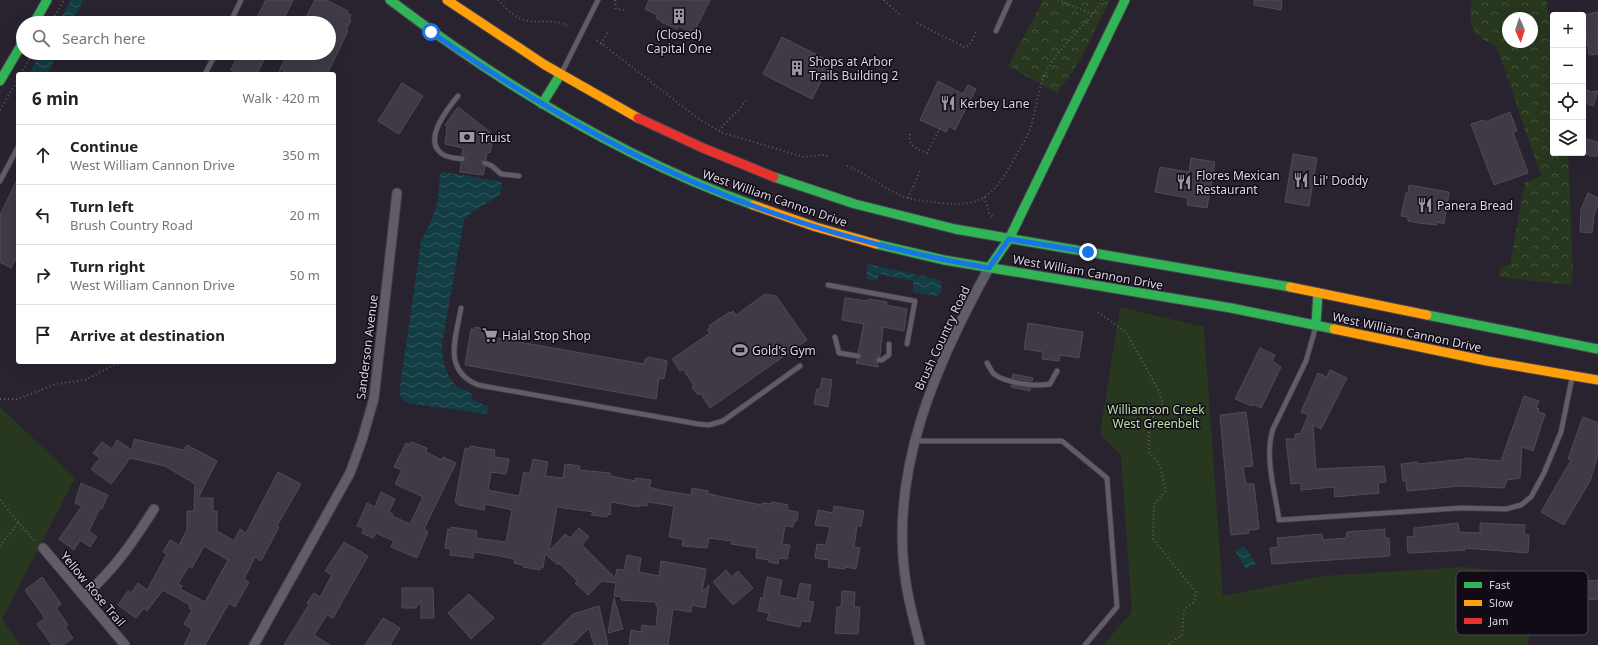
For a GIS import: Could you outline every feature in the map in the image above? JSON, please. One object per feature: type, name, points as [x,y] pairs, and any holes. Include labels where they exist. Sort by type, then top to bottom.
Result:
[{"type":"main road","points":[[38,16],[47,0]]},
{"type":"main road","name":"West William Cannon Drive","points":[[390,0],[426,29],[483,68],[542,104],[622,148],[697,184],[824,230],[937,259],[1316,324],[1474,359],[1598,380]]},
{"type":"main road","name":"Brush Country Road","points":[[989,268],[1009,239],[1125,0]]},
{"type":"main road","name":"West William Cannon Drive","points":[[452,1],[560,75],[616,107],[682,139],[793,184],[864,206],[936,224],[1009,239],[1140,260],[1318,293],[1485,328],[1598,349]]},
{"type":"main road","points":[[0,81],[16,54]]},
{"type":"main road","points":[[542,104],[560,75]]},
{"type":"main road","points":[[1316,324],[1318,293]]},
{"type":"street","name":"Sanderson Avenue","points":[[254,645],[350,473],[362,440],[374,398],[398,193]]},
{"type":"street","name":"Brush Country Road","points":[[920,645],[906,582],[903,546],[907,488],[915,441],[929,392],[941,363],[989,268]]},
{"type":"street","points":[[84,596],[112,569],[126,552],[154,509]]},
{"type":"street","name":"Yellow Rose Trail","points":[[39,546],[125,645]]},
{"type":"lane","points":[[233,16],[241,0]]},
{"type":"lane","points":[[560,75],[598,0]]},
{"type":"lane","points":[[996,31],[1010,0]]},
{"type":"lane","points":[[206,72],[212,60]]},
{"type":"lane","points":[[458,96],[438,124],[436,144],[440,153],[446,156],[462,159]]},
{"type":"lane","points":[[0,181],[16,150]]},
{"type":"lane","points":[[485,163],[492,166],[501,174],[519,176]]},
{"type":"lane","points":[[828,285],[915,301],[907,344]]},
{"type":"lane","points":[[461,308],[453,351],[456,365],[462,375],[469,381],[478,385],[690,422],[709,425],[723,421],[800,366]]},
{"type":"lane","points":[[1316,324],[1309,354],[1273,428],[1269,442],[1269,456],[1279,520],[1461,508],[1506,509],[1521,505],[1531,497],[1544,472],[1561,432],[1573,376]]},
{"type":"lane","points":[[835,337],[840,353],[858,356]]},
{"type":"lane","points":[[879,360],[882,360],[889,355],[889,344]]},
{"type":"lane","points":[[987,363],[995,374],[1012,381],[1032,385],[1042,386],[1050,384],[1057,371]]},
{"type":"lane","points":[[915,441],[1062,441],[1107,478],[1117,607],[1085,645]]},
{"type":"path","points":[[55,16],[64,0]]},
{"type":"path","points":[[498,0],[513,15],[527,21],[556,22],[568,26]]},
{"type":"path","points":[[615,0],[616,9],[624,10]]},
{"type":"path","points":[[884,0],[900,15]]},
{"type":"path","points":[[1058,0],[1092,14]]},
{"type":"path","points":[[847,166],[908,198],[948,204],[968,203],[985,197],[994,191],[1000,184],[1029,130],[1043,77],[1052,60],[1092,14],[1102,0]]},
{"type":"path","points":[[917,23],[964,47],[969,46],[976,32]]},
{"type":"path","points":[[601,44],[608,32]]},
{"type":"path","points":[[597,40],[699,119],[719,131],[804,157],[823,155],[829,157]]},
{"type":"path","points":[[22,72],[29,60]]},
{"type":"path","points":[[0,110],[16,82]]},
{"type":"path","points":[[719,131],[732,115],[743,107],[746,100]]},
{"type":"path","points":[[910,134],[909,141],[911,145],[927,153],[940,128]]},
{"type":"path","points":[[908,198],[921,169]]},
{"type":"path","points":[[985,197],[989,213],[993,217]]},
{"type":"path","points":[[1098,312],[1126,332],[1160,394],[1163,404],[1155,411],[1149,432],[1149,452],[1160,465],[1166,491],[1154,504],[1152,540],[1196,592],[1194,602],[1184,610],[1182,635],[1168,645]]},
{"type":"path","points":[[0,399],[18,399],[56,384],[85,380],[114,365],[119,364]]},
{"type":"path","points":[[0,500],[39,546]]},
{"type":"path","points":[[0,546],[18,523]]},
{"type":"green space","points":[[1043,0],[1110,0],[1079,62],[1057,93],[1008,66]]},
{"type":"green space","points":[[1472,0],[1546,0],[1550,21],[1550,156],[1568,156],[1573,272],[1571,285],[1499,277],[1500,268],[1510,264],[1525,182],[1541,176],[1497,47],[1477,34],[1471,23],[1470,17]]},
{"type":"green space","name":"Williamson Creek West Greenbelt","points":[[1120,307],[1204,327],[1223,596],[1323,576],[1464,567],[1498,571],[1456,571],[1456,635],[1530,635],[1527,645],[1103,645],[1132,612],[1121,456],[1100,434]]},
{"type":"green space","points":[[0,407],[75,478],[2,619],[20,645],[0,645]]},
{"type":"water","points":[[71,0],[83,0],[75,16],[62,16]]},
{"type":"water","points":[[37,60],[54,60],[48,72],[30,72]]},
{"type":"water","points":[[443,172],[498,181],[502,183],[500,195],[475,210],[464,219],[442,344],[444,363],[451,379],[460,389],[467,390],[472,395],[472,400],[488,406],[487,414],[405,402],[399,394],[421,242],[434,214],[438,200],[440,175]]},
{"type":"water","points":[[868,264],[940,280],[942,284],[941,293],[936,296],[913,292],[913,281],[879,274],[877,281],[866,279]]},
{"type":"water","points":[[1242,547],[1246,548],[1256,564],[1246,569],[1235,551]]},
{"type":"building","points":[[266,0],[293,0],[285,16],[258,16]]},
{"type":"building","points":[[315,0],[326,0],[348,11],[347,13],[351,15],[349,19],[351,20],[346,30],[348,31],[336,56],[336,16],[307,16]]},
{"type":"building","name":"(Closed) Capital One","points":[[649,0],[710,0],[693,34],[679,26],[677,29],[661,22],[662,21],[656,18],[657,15],[645,9]]},
{"type":"building","points":[[1254,0],[1282,0],[1281,10],[1254,5]]},
{"type":"building","points":[[1598,12],[1598,54],[1589,55],[1586,35],[1586,14]]},
{"type":"building","name":"Shops at Arbor Trails Building 2","points":[[782,37],[831,62],[812,99],[763,74]]},
{"type":"building","points":[[236,60],[264,60],[258,72],[234,72],[231,70]]},
{"type":"building","points":[[284,60],[334,60],[328,72],[285,72],[280,69]]},
{"type":"building","name":"Kerbey Lane","points":[[938,81],[963,94],[968,85],[976,89],[955,130],[949,126],[946,132],[920,120]]},
{"type":"building","points":[[402,83],[423,96],[399,134],[378,121]]},
{"type":"building","points":[[1586,90],[1591,92],[1598,91],[1593,106],[1586,103]]},
{"type":"building","name":"Truist","points":[[458,107],[490,132],[488,143],[492,144],[490,153],[487,152],[486,159],[481,162],[485,167],[483,175],[460,172],[461,163],[466,160],[462,155],[463,148],[445,144],[447,127],[445,125]]},
{"type":"building","points":[[1510,112],[1517,131],[1513,132],[1528,173],[1494,185],[1471,124],[1484,120],[1485,122]]},
{"type":"building","points":[[1586,139],[1598,142],[1598,156],[1586,154]]},
{"type":"building","name":"Lil' Doddy","points":[[1293,154],[1317,158],[1309,206],[1285,202]]},
{"type":"building","name":"Flores Mexican Restaurant","points":[[1191,158],[1215,162],[1207,208],[1187,205],[1188,198],[1155,192],[1160,167],[1189,172]]},
{"type":"building","points":[[16,182],[16,258],[11,268],[0,262],[0,215]]},
{"type":"building","name":"Panera Bread","points":[[1409,185],[1449,192],[1444,224],[1437,222],[1437,225],[1418,223],[1408,221],[1408,217],[1401,216]]},
{"type":"building","points":[[1588,193],[1598,198],[1592,233],[1580,232],[1581,209]]},
{"type":"building","name":"Gold's Gym","points":[[765,294],[776,296],[807,340],[710,408],[700,393],[698,395],[692,387],[694,386],[683,369],[680,371],[672,359],[710,333],[707,330],[710,328],[709,326],[719,319],[733,311],[736,315]]},
{"type":"building","points":[[845,298],[868,301],[869,299],[887,302],[886,305],[907,309],[904,331],[883,327],[880,356],[875,360],[878,367],[856,363],[857,360],[862,357],[858,352],[864,324],[842,320]]},
{"type":"building","points":[[1028,323],[1083,332],[1079,358],[1060,355],[1059,361],[1042,359],[1043,352],[1024,349]]},
{"type":"building","points":[[475,327],[488,330],[488,332],[491,333],[491,337],[644,364],[645,359],[648,357],[667,361],[664,379],[659,378],[656,399],[465,365],[471,329],[475,330]]},
{"type":"building","points":[[1260,348],[1275,355],[1272,361],[1281,367],[1261,408],[1235,399]]},
{"type":"building","points":[[1330,370],[1347,378],[1321,429],[1313,425],[1316,469],[1384,466],[1386,482],[1378,483],[1379,493],[1335,497],[1334,487],[1301,490],[1301,483],[1291,484],[1286,439],[1295,439],[1295,434],[1301,433],[1308,415],[1301,412],[1318,373],[1327,377]]},
{"type":"building","points":[[1013,374],[1033,378],[1032,381],[1012,378]]},
{"type":"building","points":[[822,378],[832,380],[828,407],[814,404],[817,389],[820,389]]},
{"type":"building","points":[[1011,385],[1031,388],[1030,391],[1011,387]]},
{"type":"building","points":[[1524,396],[1539,401],[1536,408],[1539,409],[1538,412],[1545,414],[1533,451],[1522,447],[1520,478],[1507,480],[1504,488],[1461,486],[1407,491],[1406,481],[1403,481],[1401,464],[1417,462],[1418,464],[1465,458],[1501,461]]},
{"type":"building","points":[[1246,412],[1253,466],[1243,467],[1246,484],[1254,484],[1259,529],[1249,530],[1249,533],[1231,535],[1220,415]]},
{"type":"building","points":[[1583,417],[1598,423],[1598,455],[1590,481],[1564,525],[1541,512],[1571,460],[1568,459]]},
{"type":"building","points":[[134,439],[183,450],[187,445],[217,461],[198,498],[213,498],[213,511],[217,511],[217,531],[234,541],[240,529],[246,533],[278,472],[301,484],[277,526],[279,527],[261,561],[255,557],[244,579],[249,582],[235,607],[229,603],[205,645],[184,645],[192,629],[184,624],[192,610],[189,608],[190,605],[163,590],[147,611],[144,608],[136,618],[118,605],[128,591],[131,593],[138,583],[147,590],[167,554],[163,552],[170,540],[179,545],[187,530],[187,511],[194,511],[195,484],[165,466],[130,458],[111,484],[91,469],[100,458],[93,453],[102,442],[112,449],[117,440],[132,450]],"holes":[[[204,546],[228,560],[205,602],[180,589],[182,586],[178,584],[189,566],[192,568]]]},
{"type":"building","points":[[411,442],[427,448],[426,452],[442,460],[443,457],[456,463],[424,529],[428,532],[417,558],[391,547],[394,541],[376,533],[373,538],[362,533],[364,529],[357,526],[367,503],[375,507],[381,492],[395,499],[389,512],[393,514],[392,516],[410,524],[423,497],[395,484],[402,470],[394,467],[406,443],[409,445]]},
{"type":"building","points":[[470,446],[495,450],[494,457],[509,459],[506,474],[491,472],[488,490],[519,496],[524,472],[530,474],[533,459],[548,462],[545,476],[563,478],[565,464],[580,466],[579,470],[610,473],[610,476],[635,481],[635,478],[651,480],[649,487],[664,491],[691,495],[692,488],[708,491],[707,493],[718,496],[762,505],[762,503],[771,504],[772,502],[788,505],[787,510],[798,512],[797,521],[795,520],[793,527],[785,526],[782,544],[790,545],[787,559],[779,558],[778,564],[769,562],[769,560],[756,558],[757,548],[731,544],[732,541],[709,538],[707,548],[682,546],[683,539],[669,537],[674,506],[648,502],[647,506],[639,505],[639,507],[611,502],[610,515],[607,514],[607,517],[591,515],[594,512],[557,507],[549,551],[565,534],[570,538],[579,528],[589,537],[582,545],[615,578],[617,569],[624,570],[627,555],[641,558],[639,572],[659,576],[661,561],[706,569],[702,592],[709,585],[705,608],[692,605],[691,612],[673,609],[668,645],[629,645],[631,630],[641,632],[642,625],[656,627],[658,606],[656,606],[656,602],[621,600],[622,597],[614,596],[616,583],[602,581],[588,595],[575,583],[577,581],[559,563],[558,565],[545,554],[543,568],[540,567],[540,570],[523,567],[523,565],[514,563],[515,559],[500,556],[474,552],[473,558],[450,555],[451,549],[445,548],[448,529],[451,530],[451,527],[477,531],[476,538],[506,542],[512,510],[485,504],[484,510],[458,505],[458,503],[455,502],[465,448],[469,449]]},
{"type":"building","points":[[81,483],[108,495],[102,509],[100,508],[89,531],[97,537],[90,547],[80,540],[74,550],[59,539],[82,506],[75,503]]},
{"type":"building","points":[[834,506],[864,511],[861,526],[857,526],[854,547],[860,548],[856,569],[845,567],[845,569],[828,567],[829,560],[815,558],[817,544],[826,545],[830,527],[815,525],[818,510],[833,513]]},
{"type":"building","points":[[1458,523],[1459,532],[1480,533],[1480,523],[1525,525],[1524,534],[1529,535],[1528,553],[1464,548],[1465,550],[1408,553],[1407,537],[1414,536],[1414,528]]},
{"type":"building","points":[[1385,529],[1385,538],[1389,538],[1390,556],[1272,564],[1270,548],[1278,547],[1277,538],[1322,534],[1323,540],[1346,538],[1347,532]]},
{"type":"building","points":[[344,542],[368,556],[333,618],[327,615],[314,635],[330,645],[284,645],[314,593],[320,597],[332,575],[325,571]]},
{"type":"building","points":[[726,570],[732,577],[738,571],[753,588],[733,605],[713,582]]},
{"type":"building","points":[[42,577],[61,604],[56,608],[68,625],[65,627],[73,638],[63,645],[52,645],[37,624],[45,618],[25,590]]},
{"type":"building","points":[[767,577],[782,580],[779,595],[797,599],[800,583],[811,585],[808,601],[814,602],[810,622],[801,621],[800,627],[767,620],[769,613],[758,611],[761,597],[763,599]]},
{"type":"building","points":[[1598,580],[1598,599],[1588,600],[1588,581]]},
{"type":"building","points":[[402,588],[433,588],[434,618],[421,618],[421,601],[416,608],[402,608]]},
{"type":"building","points":[[842,591],[855,592],[854,607],[860,607],[858,634],[835,633],[837,607],[841,607]]},
{"type":"building","points":[[469,594],[494,618],[471,639],[448,613]]},
{"type":"building","points":[[614,598],[623,629],[608,633]]},
{"type":"building","points":[[599,606],[608,645],[594,645],[589,628],[572,645],[542,645],[573,614]]},
{"type":"building","points":[[383,618],[400,628],[390,645],[365,645]]},
{"type":"traffic: fast","points":[[38,16],[47,0]]},
{"type":"traffic: fast","points":[[390,0],[475,61],[519,89],[609,142],[656,165],[753,205]]},
{"type":"traffic: fast","points":[[989,268],[1009,239],[1125,0]]},
{"type":"traffic: fast","points":[[0,81],[16,54]]},
{"type":"traffic: fast","points":[[542,104],[560,75]]},
{"type":"traffic: fast","points":[[774,177],[855,204],[955,229],[1290,287]]},
{"type":"traffic: fast","points":[[876,244],[944,260],[1231,308],[1334,329]]},
{"type":"traffic: fast","points":[[1316,324],[1318,293]]},
{"type":"traffic: fast","points":[[1427,315],[1598,349]]},
{"type":"traffic: slow","points":[[447,0],[545,65],[638,118]]},
{"type":"traffic: slow","points":[[753,205],[816,227],[876,244]]},
{"type":"traffic: slow","points":[[1290,287],[1427,315]]},
{"type":"traffic: slow","points":[[1334,329],[1487,361],[1598,380]]},
{"type":"traffic: jam","points":[[638,118],[703,148],[774,177]]},
{"type":"place","name":"(Closed) Capital One","points":[[679,16]]},
{"type":"place","name":"Shops at Arbor Trails Building 2","points":[[797,68]]},
{"type":"place","name":"Kerbey Lane","points":[[948,103]]},
{"type":"place","name":"Truist","points":[[467,137]]},
{"type":"place","name":"Lil' Doddy","points":[[1301,180]]},
{"type":"place","name":"Flores Mexican Restaurant","points":[[1184,182]]},
{"type":"place","name":"Panera Bread","points":[[1425,205]]},
{"type":"place","name":"Halal Stop Shop","points":[[490,335]]},
{"type":"place","name":"Gold's Gym","points":[[740,350]]},
{"type":"route","points":[[431,32],[483,68],[520,91],[622,148],[697,184],[824,230],[937,259],[989,268],[1009,239],[1088,252]]}]
